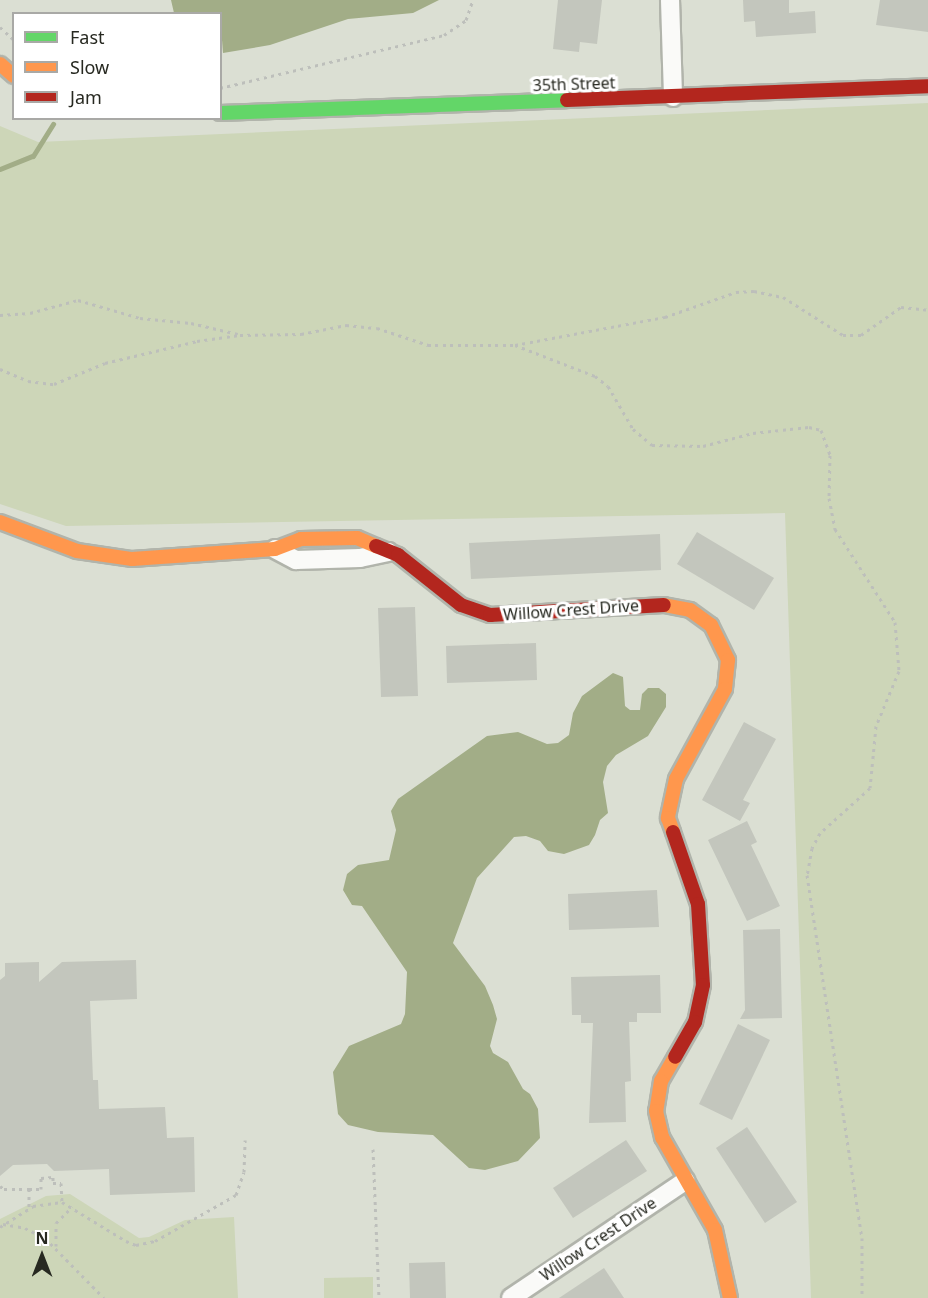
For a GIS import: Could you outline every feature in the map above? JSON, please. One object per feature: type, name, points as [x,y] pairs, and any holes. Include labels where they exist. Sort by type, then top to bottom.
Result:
[{"type":"street","points":[[670,0],[673,97]]},
{"type":"street","points":[[0,64],[12,74]]},
{"type":"street","name":"35th Street","points":[[222,113],[928,86]]},
{"type":"street","name":"Willow Crest Drive","points":[[0,522],[77,551],[132,559],[274,549],[296,560],[360,558],[388,552],[398,555],[461,605],[490,615],[658,604],[690,610],[719,636],[728,660],[725,689],[676,779],[669,804],[675,845],[698,904],[704,963],[695,1022],[656,1097],[662,1137],[715,1230],[730,1298]]},
{"type":"street","name":"Willow Crest Drive","points":[[511,1298],[686,1181]]},
{"type":"path","points":[[222,88],[444,35],[466,20],[473,0]]},
{"type":"path","points":[[0,27],[12,38]]},
{"type":"path","points":[[0,369],[28,381],[54,384],[105,363],[240,335],[301,334],[362,325],[428,345],[515,345],[665,317],[718,298],[754,291],[783,297],[843,335],[861,335],[901,307],[928,310]]},
{"type":"path","points":[[0,315],[30,313],[78,300],[140,318],[191,323],[240,335]]},
{"type":"path","points":[[515,345],[596,376],[608,386],[633,429],[652,445],[703,446],[753,433],[809,427],[821,430],[830,455],[829,498],[835,529],[895,622],[899,672],[876,726],[870,788],[820,833],[812,848],[807,875],[862,1238],[862,1298]]},
{"type":"path","points":[[2,1225],[29,1208],[62,1202],[126,1242],[155,1242],[236,1195],[244,1172],[245,1140]]},
{"type":"path","points":[[373,1149],[379,1298]]},
{"type":"path","points":[[0,1186],[4,1190],[41,1188],[41,1178],[53,1178],[53,1183],[61,1183],[62,1202]]},
{"type":"path","points":[[28,1189],[29,1208]]},
{"type":"path","points":[[56,1248],[56,1223],[72,1207]]},
{"type":"path","points":[[2,1225],[36,1231],[56,1248],[104,1298]]},
{"type":"shaded area","points":[[171,0],[439,0],[413,13],[348,19],[270,45],[223,53],[222,12],[174,12]]},
{"type":"shaded area","points":[[928,103],[928,1298],[811,1298],[785,513],[66,526],[0,504],[0,126],[38,142]]},
{"type":"shaded area","points":[[613,673],[623,677],[625,706],[630,710],[640,710],[642,694],[648,688],[659,688],[666,694],[666,707],[648,736],[616,755],[607,766],[603,782],[608,813],[600,820],[595,835],[589,845],[564,854],[548,851],[540,841],[526,836],[514,837],[477,878],[453,943],[485,986],[497,1019],[490,1046],[493,1053],[508,1062],[523,1089],[530,1094],[538,1109],[540,1138],[518,1161],[485,1170],[469,1168],[433,1135],[378,1132],[348,1125],[338,1114],[333,1072],[349,1046],[401,1024],[405,1014],[407,972],[362,906],[352,905],[343,890],[347,874],[358,865],[389,860],[396,830],[391,811],[398,799],[487,736],[518,732],[547,744],[558,743],[569,735],[573,713],[582,696]]},
{"type":"shaded area","points":[[70,1194],[139,1238],[149,1237],[185,1220],[234,1217],[238,1298],[0,1298],[0,1219],[46,1196]]},
{"type":"shaded area","points":[[373,1277],[373,1298],[324,1298],[324,1278]]},
{"type":"building","points":[[558,0],[602,0],[597,44],[580,42],[579,52],[553,49]]},
{"type":"building","points":[[743,0],[789,0],[789,13],[815,11],[816,33],[756,37],[755,21],[744,22]]},
{"type":"building","points":[[880,0],[928,0],[928,32],[876,25]]},
{"type":"building","points":[[697,532],[774,578],[754,610],[677,564]]},
{"type":"building","points":[[660,534],[661,570],[471,579],[469,543]]},
{"type":"building","points":[[415,607],[418,696],[381,697],[378,608]]},
{"type":"building","points":[[536,643],[537,680],[447,683],[446,646]]},
{"type":"building","points":[[744,722],[776,739],[743,800],[750,803],[740,821],[702,800]]},
{"type":"building","points":[[747,821],[757,842],[751,845],[780,906],[747,921],[708,840]]},
{"type":"building","points":[[657,890],[659,927],[569,930],[568,894]]},
{"type":"building","points":[[780,929],[782,1018],[740,1019],[745,1010],[743,930]]},
{"type":"building","points":[[136,960],[137,999],[90,1001],[93,1080],[98,1080],[99,1109],[165,1107],[167,1138],[194,1137],[195,1192],[110,1195],[109,1169],[54,1171],[47,1164],[13,1165],[0,1176],[0,980],[5,976],[5,963],[39,962],[39,982],[62,962]]},
{"type":"building","points":[[660,975],[661,1013],[637,1013],[637,1022],[629,1022],[631,1081],[625,1082],[626,1122],[589,1123],[593,1023],[581,1023],[581,1015],[572,1015],[571,977]]},
{"type":"building","points":[[738,1024],[770,1040],[732,1120],[699,1104]]},
{"type":"building","points":[[747,1127],[797,1202],[765,1223],[716,1148]]},
{"type":"building","points":[[626,1140],[647,1171],[573,1218],[553,1188]]},
{"type":"building","points":[[445,1262],[446,1298],[410,1298],[409,1263]]},
{"type":"building","points":[[604,1268],[624,1298],[559,1298]]},
{"type":"waterway","points":[[0,169],[33,156],[53,124]]},
{"type":"traffic: fast","points":[[222,113],[567,100]]},
{"type":"traffic: slow","points":[[0,64],[12,74]]},
{"type":"traffic: slow","points":[[0,522],[77,551],[132,559],[275,549],[301,539],[357,538],[376,546]]},
{"type":"traffic: slow","points":[[664,605],[690,610],[711,625],[728,660],[725,689],[676,779],[668,818],[673,832]]},
{"type":"traffic: slow","points":[[675,1057],[661,1081],[656,1111],[662,1137],[715,1230],[730,1298]]},
{"type":"traffic: jam","points":[[567,100],[928,86]]},
{"type":"traffic: jam","points":[[376,546],[398,555],[461,605],[490,615],[664,605]]},
{"type":"traffic: jam","points":[[673,832],[698,904],[703,985],[695,1022],[675,1057]]}]
